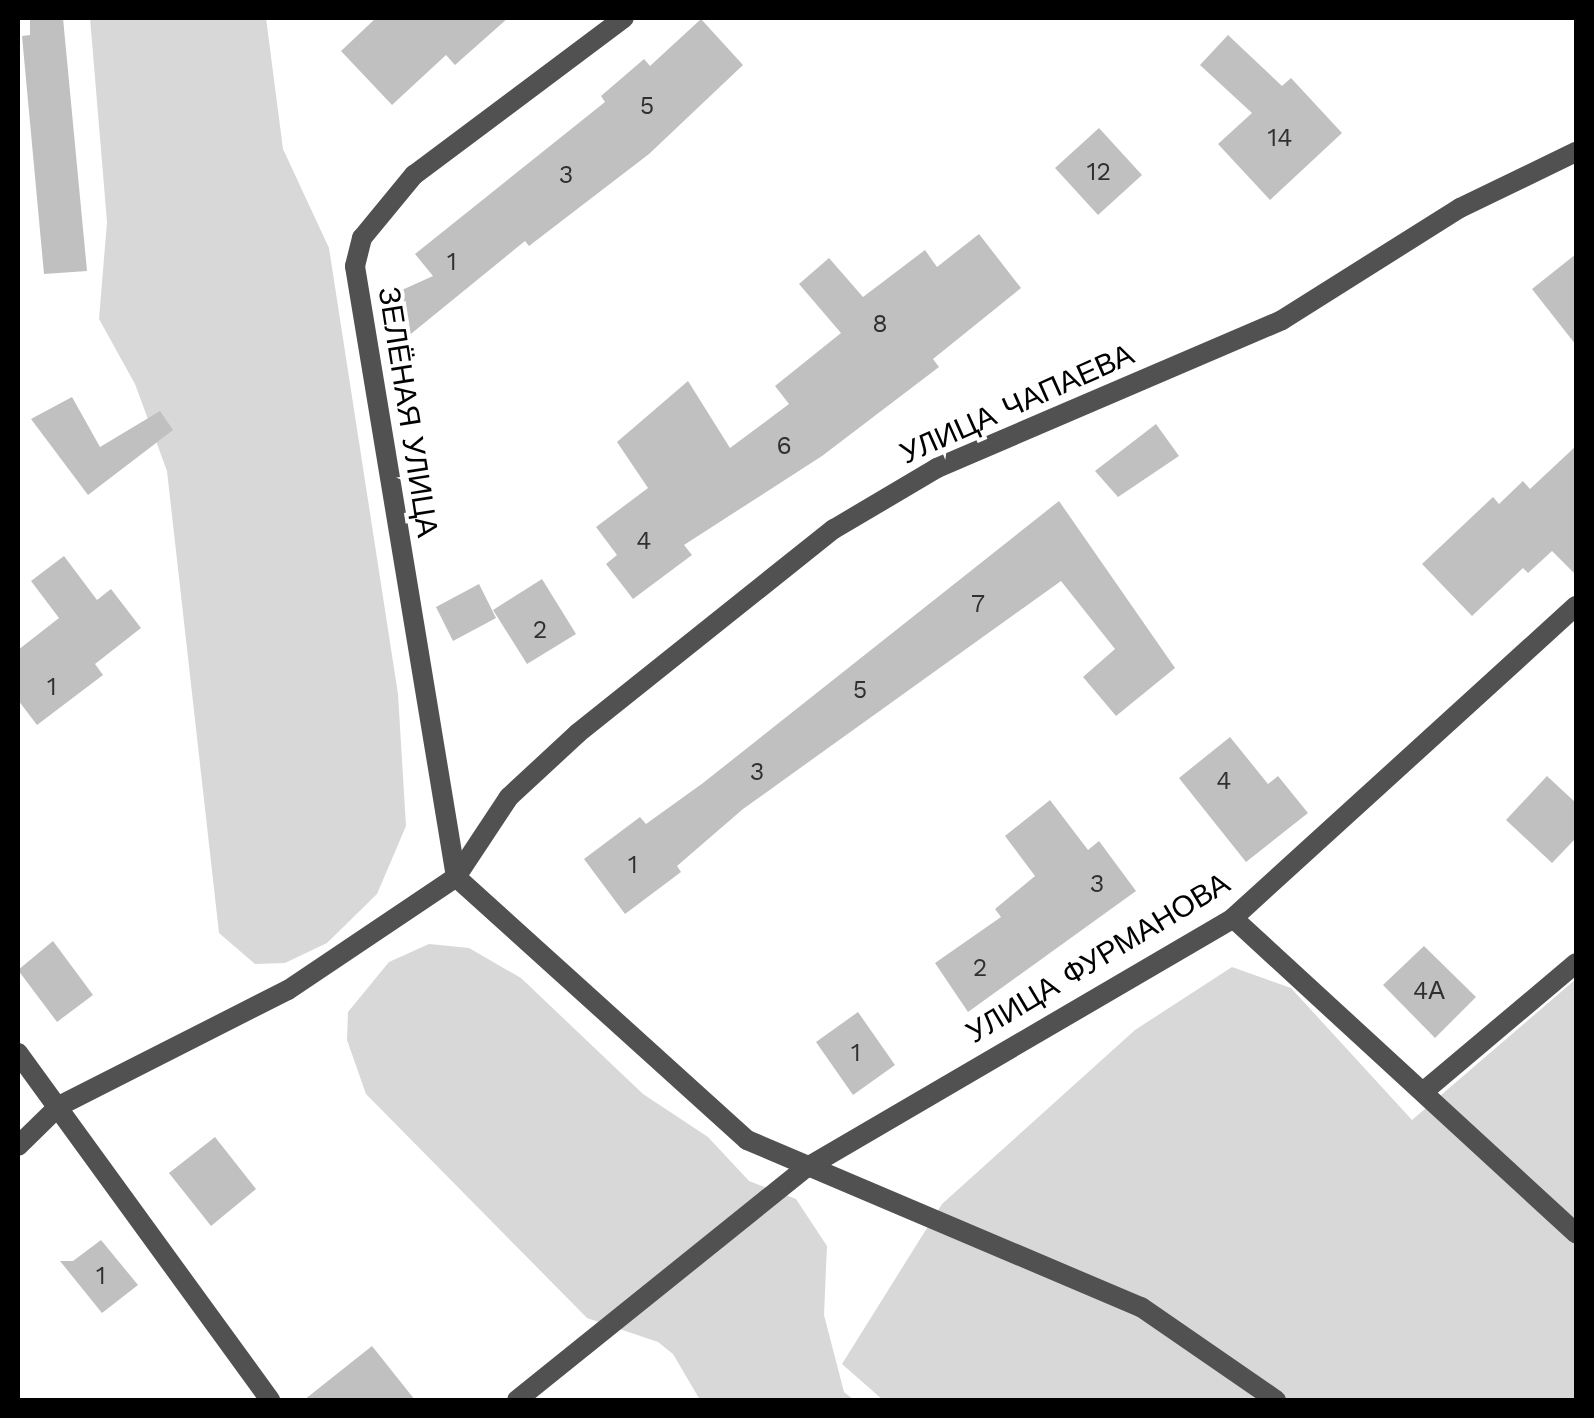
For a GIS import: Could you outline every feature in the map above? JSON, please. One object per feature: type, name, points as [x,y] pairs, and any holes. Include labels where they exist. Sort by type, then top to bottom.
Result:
[{"type":"street","name":"ЗЕЛЁНАЯ УЛИЦА","points":[[456,877],[355,266],[362,238],[414,176],[624,18]]},
{"type":"street","name":"УЛИЦА ЧАПАЕВА","points":[[456,877],[509,797],[564,746],[834,529],[938,468],[1282,320],[1460,208],[1576,152]]},
{"type":"street","name":"УЛИЦА ФУРМАНОВА","points":[[517,1400],[806,1168],[1233,918],[1576,606]]},
{"type":"street","points":[[18,1146],[58,1106],[288,990],[456,877],[747,1140],[1140,1308],[1276,1400]]},
{"type":"street","points":[[1233,918],[1576,1233]]},
{"type":"street","points":[[1424,1092],[1576,963]]},
{"type":"street","points":[[18,1053],[270,1400]]},
{"type":"shaded area","points":[[90,18],[266,18],[283,149],[329,248],[398,694],[406,826],[377,894],[327,943],[285,963],[255,964],[219,933],[167,471],[135,384],[99,319],[107,222]]},
{"type":"shaded area","points":[[429,944],[469,948],[521,978],[643,1094],[708,1137],[749,1181],[796,1199],[827,1246],[824,1315],[844,1392],[854,1400],[700,1400],[673,1354],[658,1342],[587,1318],[366,1094],[347,1040],[348,1012],[389,962]]},
{"type":"shaded area","points":[[1232,967],[1291,988],[1412,1120],[1576,979],[1576,1400],[883,1400],[842,1364],[942,1204],[1135,1030]]},
{"type":"building","points":[[30,18],[63,18],[87,271],[44,274],[22,36],[30,35]]},
{"type":"building","points":[[376,18],[508,18],[455,65],[446,55],[392,105],[341,51]]},
{"type":"building","points":[[701,19],[743,65],[649,154],[529,246],[525,241],[401,342],[382,299],[433,276],[415,254],[605,102],[601,96],[644,59],[650,66]]},
{"type":"building","points":[[1228,35],[1282,86],[1291,78],[1342,133],[1270,200],[1218,144],[1252,113],[1200,65]]},
{"type":"building","points":[[1099,128],[1142,175],[1098,215],[1055,168]]},
{"type":"building","points":[[979,234],[1021,288],[933,359],[939,367],[822,456],[684,545],[692,555],[633,599],[606,564],[617,555],[596,527],[648,488],[617,442],[688,381],[730,448],[789,404],[775,386],[841,333],[799,284],[829,258],[863,297],[925,250],[937,267]]},
{"type":"building","points":[[1576,254],[1576,345],[1532,289]]},
{"type":"building","points":[[72,397],[100,447],[160,411],[173,430],[88,495],[31,419]]},
{"type":"building","points":[[1156,424],[1179,456],[1118,497],[1095,471]]},
{"type":"building","points":[[1576,446],[1576,575],[1552,551],[1528,573],[1523,568],[1472,616],[1422,564],[1493,497],[1499,504],[1523,481],[1530,489]]},
{"type":"building","points":[[1059,501],[1175,668],[1116,716],[1083,677],[1115,649],[1061,581],[743,809],[677,866],[681,872],[625,914],[584,859],[640,817],[646,824],[703,783]]},
{"type":"building","points":[[64,556],[97,600],[111,589],[141,628],[95,664],[103,675],[37,725],[18,700],[18,650],[59,618],[31,581]]},
{"type":"building","points":[[542,579],[576,634],[527,664],[493,610]]},
{"type":"building","points":[[479,584],[496,618],[453,641],[436,607]]},
{"type":"building","points":[[1230,737],[1268,784],[1278,776],[1308,813],[1246,862],[1179,778]]},
{"type":"building","points":[[1547,776],[1576,803],[1576,838],[1552,863],[1506,820]]},
{"type":"building","points":[[1050,800],[1088,850],[1099,841],[1136,891],[968,1012],[935,963],[1001,917],[995,909],[1035,876],[1005,836]]},
{"type":"building","points":[[53,941],[93,995],[57,1022],[18,970]]},
{"type":"building","points":[[1424,946],[1476,997],[1435,1038],[1383,985]]},
{"type":"building","points":[[858,1012],[895,1065],[853,1095],[816,1042]]},
{"type":"building","points":[[215,1137],[256,1189],[211,1226],[169,1173]]},
{"type":"building","points":[[101,1240],[138,1285],[102,1313],[60,1261],[73,1261]]},
{"type":"building","points":[[372,1346],[415,1400],[304,1400]]}]
